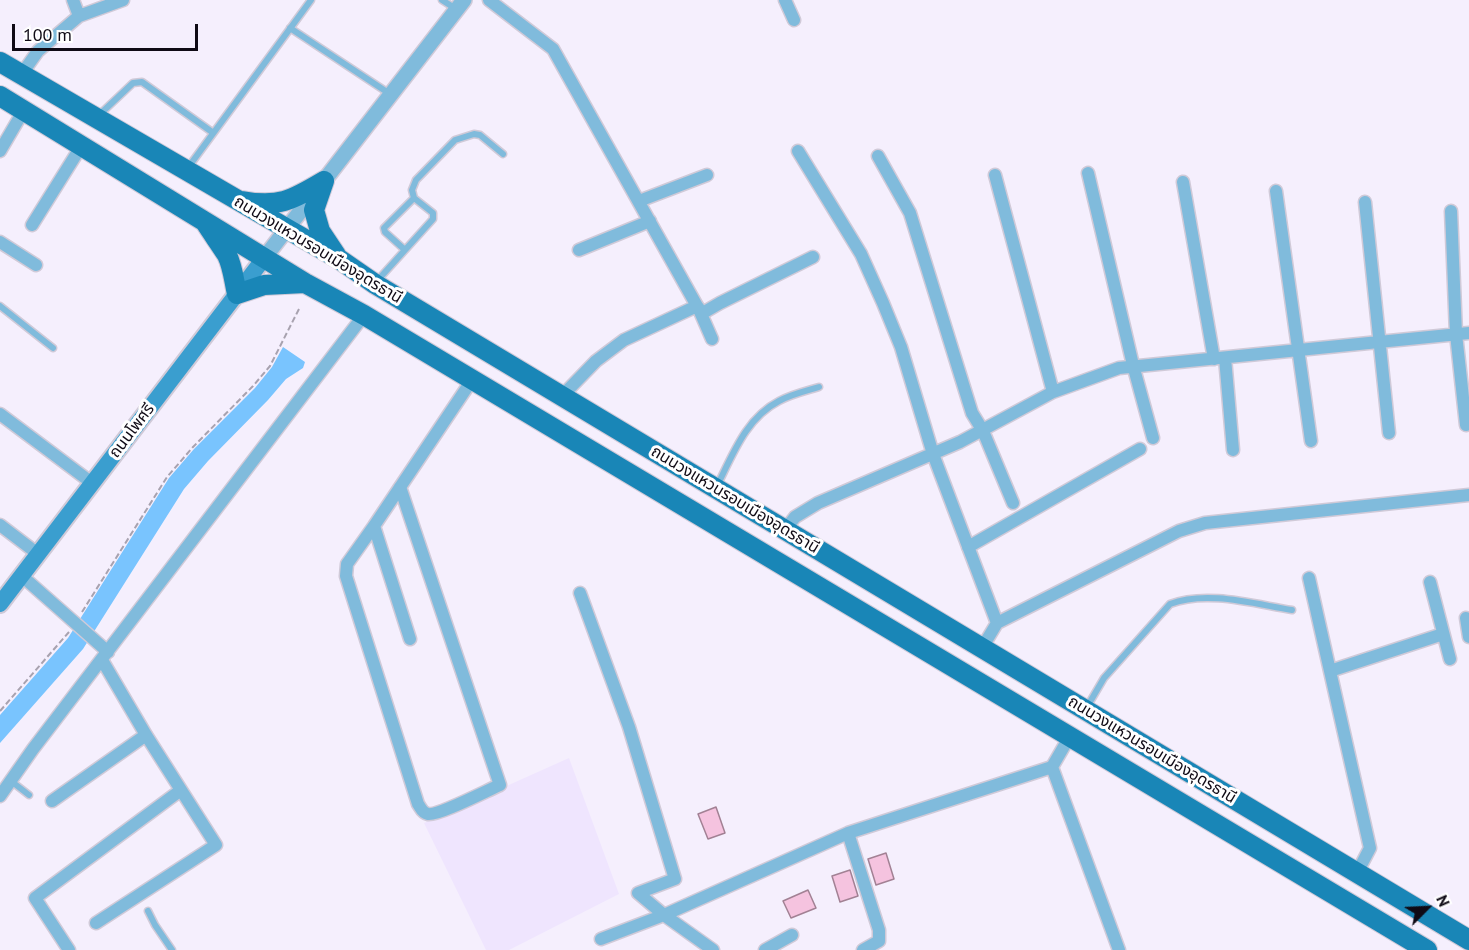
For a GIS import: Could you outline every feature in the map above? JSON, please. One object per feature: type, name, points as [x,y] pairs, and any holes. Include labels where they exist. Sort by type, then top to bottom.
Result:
[{"type":"main road","name":"ถนนวงแหวนรอบเมืองอุดรธานี","points":[[0,62],[339,260],[375,284],[1469,940]]},
{"type":"main road","name":"ถนนวงแหวนรอบเมืองอุดรธานี","points":[[0,96],[305,283],[364,315],[1427,950]]},
{"type":"main road","points":[[234,199],[260,204],[280,203],[324,181]]},
{"type":"main road","points":[[324,181],[314,210],[320,231],[339,260]]},
{"type":"main road","points":[[204,219],[229,261],[237,294],[264,285],[305,283]]},
{"type":"main road","name":"ถนนโพศรี","points":[[0,604],[265,257]]},
{"type":"main road","points":[[1376,919],[1408,950]]},
{"type":"street","points":[[73,0],[80,16]]},
{"type":"street","points":[[21,75],[38,51],[80,16],[123,0]]},
{"type":"street","points":[[489,0],[553,49],[699,310],[712,339]]},
{"type":"street","points":[[785,0],[794,20]]},
{"type":"street","points":[[265,257],[460,5]]},
{"type":"street","points":[[0,151],[24,110]]},
{"type":"street","points":[[32,225],[82,145]]},
{"type":"street","points":[[798,151],[861,254],[884,303],[901,347],[933,454],[998,622]]},
{"type":"street","points":[[878,156],[910,213],[972,413],[983,431],[1013,503]]},
{"type":"street","points":[[1088,173],[1133,366],[1153,438]]},
{"type":"street","points":[[639,201],[707,175]]},
{"type":"street","points":[[995,175],[1053,392]]},
{"type":"street","points":[[1183,182],[1219,359],[1233,450]]},
{"type":"street","points":[[1275,191],[1300,349],[1311,441]]},
{"type":"street","points":[[1365,202],[1389,434]]},
{"type":"street","points":[[1451,211],[1462,333],[1466,425]]},
{"type":"street","points":[[579,250],[650,221]]},
{"type":"street","points":[[0,242],[36,265]]},
{"type":"street","points":[[562,396],[596,361],[624,340],[720,303],[813,257]]},
{"type":"street","points":[[0,796],[364,315]]},
{"type":"street","points":[[784,530],[805,509],[983,431],[1053,392],[1119,368],[1462,333]]},
{"type":"street","points":[[400,487],[500,785],[433,813],[424,812],[418,804],[346,576],[347,564],[472,380]]},
{"type":"street","points":[[0,414],[92,483]]},
{"type":"street","points":[[968,547],[1140,449]]},
{"type":"street","points":[[982,648],[998,622],[1179,531],[1197,526],[1469,495]]},
{"type":"street","points":[[0,525],[38,554]]},
{"type":"street","points":[[374,526],[410,639]]},
{"type":"street","points":[[22,576],[93,639],[105,656],[146,735],[216,846],[96,924]]},
{"type":"street","points":[[1309,578],[1370,848],[1357,873]]},
{"type":"street","points":[[1430,582],[1450,658]]},
{"type":"street","points":[[580,593],[628,727],[675,879],[638,893],[713,950]]},
{"type":"street","points":[[1466,618],[1469,637]]},
{"type":"street","points":[[1330,671],[1443,634]]},
{"type":"street","points":[[52,801],[146,735]]},
{"type":"street","points":[[601,939],[664,915],[848,833],[1052,767],[1070,736]]},
{"type":"street","points":[[1052,767],[1119,950]]},
{"type":"street","points":[[69,950],[35,898],[181,790]]},
{"type":"street","points":[[848,833],[879,930],[879,941],[863,950]]},
{"type":"street","points":[[765,950],[792,935]]},
{"type":"lane","points":[[186,171],[212,132],[311,0]]},
{"type":"lane","points":[[442,0],[460,5]]},
{"type":"lane","points":[[290,28],[391,94]]},
{"type":"lane","points":[[95,118],[133,83],[142,82],[212,132]]},
{"type":"lane","points":[[375,284],[434,216],[414,198],[412,190],[416,180],[455,140],[474,134],[480,135],[502,154]]},
{"type":"lane","points":[[405,250],[385,232],[384,228],[414,198]]},
{"type":"lane","points":[[0,306],[53,348]]},
{"type":"lane","points":[[716,488],[741,436],[763,412],[778,401],[819,387]]},
{"type":"lane","points":[[1085,710],[1104,678],[1170,604],[1184,599],[1224,599],[1292,610]]},
{"type":"lane","points":[[11,780],[29,795]]},
{"type":"lane","points":[[148,911],[172,950]]},
{"type":"path","points":[[0,711],[76,624],[167,477],[192,447],[270,366],[300,307]]},
{"type":"shaded area","points":[[569,758],[619,894],[509,950],[486,950],[424,823]]},
{"type":"water","points":[[283,347],[305,362],[303,368],[286,379],[184,489],[83,649],[0,743],[0,715],[68,638],[169,478],[194,449],[255,388],[272,367]]},
{"type":"building","points":[[716,807],[725,833],[708,839],[698,814]]},
{"type":"building","points":[[886,853],[894,879],[876,885],[868,859]]},
{"type":"building","points":[[850,870],[858,896],[840,902],[832,876]]},
{"type":"building","points":[[808,890],[816,908],[791,918],[783,901]]}]
